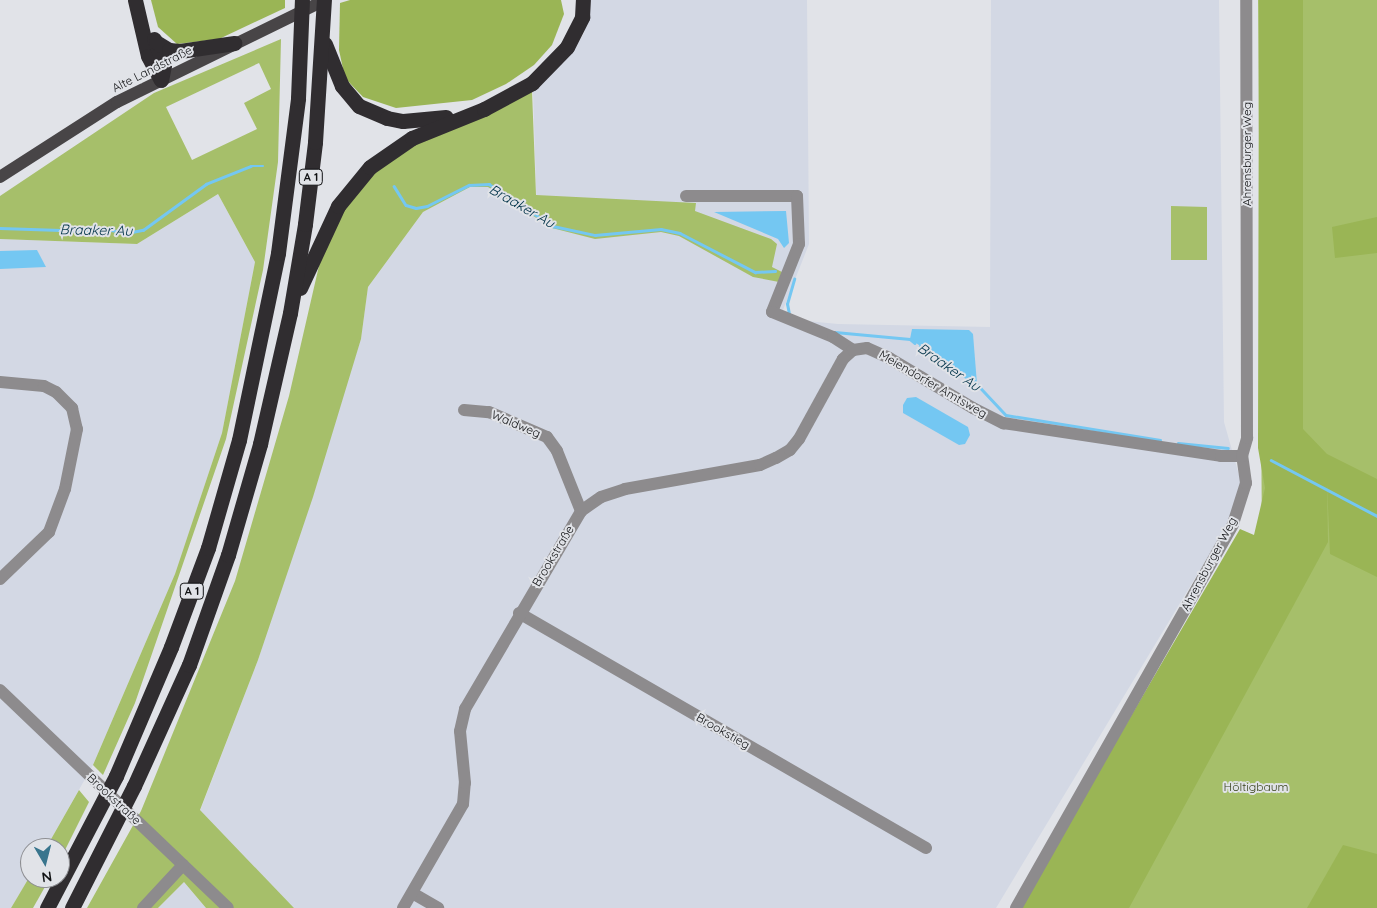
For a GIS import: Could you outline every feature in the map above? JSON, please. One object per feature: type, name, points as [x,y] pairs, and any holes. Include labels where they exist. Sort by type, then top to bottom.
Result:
[{"type":"highway","points":[[135,0],[148,56],[161,80]]},
{"type":"highway","name":"A 1","points":[[46,908],[116,776],[171,647],[208,548],[239,440],[262,344],[292,149],[302,0]]},
{"type":"highway","name":"A 1","points":[[72,908],[134,786],[188,665],[228,555],[260,444],[290,313],[315,142],[325,0]]},
{"type":"highway","points":[[290,313],[338,206],[370,167],[412,138],[484,110],[532,83],[550,66],[578,30],[583,0]]},
{"type":"highway","points":[[140,18],[156,42],[164,66],[161,80]]},
{"type":"highway","points":[[323,40],[342,86],[359,106],[372,113],[403,120],[431,120],[484,110]]},
{"type":"highway","points":[[156,42],[169,50],[180,51],[234,43]]},
{"type":"main road","name":"Alte Landstraße","points":[[0,178],[117,102],[325,0]]},
{"type":"street","name":"Ahrensburger Weg","points":[[1016,908],[1233,524],[1246,483],[1242,456],[1246,447],[1247,428],[1246,0]]},
{"type":"street","name":"Meiendorfer Amtsweg","points":[[686,196],[796,196],[799,244],[772,312],[833,336],[853,350],[868,348],[889,358],[973,408],[1003,423],[1221,456],[1242,456]]},
{"type":"street","name":"Brookstraße","points":[[403,908],[414,894],[463,804],[465,783],[460,731],[465,709],[519,613],[581,511],[601,496],[625,489],[754,466],[776,458],[790,450],[799,439],[840,364],[853,350]]},
{"type":"street","points":[[0,382],[44,386],[56,392],[72,408],[77,429],[65,489],[49,532],[0,579]]},
{"type":"street","name":"Waldweg","points":[[464,410],[489,412],[547,437],[557,451],[581,511]]},
{"type":"street","name":"Brookstieg","points":[[519,613],[926,848]]},
{"type":"street","name":"Brookstraße","points":[[0,690],[228,908]]},
{"type":"street","points":[[143,908],[184,864]]},
{"type":"street","points":[[414,894],[438,908]]},
{"type":"shaded area","points":[[591,0],[807,0],[809,244],[783,310],[807,321],[838,324],[990,327],[991,0],[1219,0],[1224,422],[1241,482],[1229,522],[996,908],[294,908],[200,811],[258,660],[361,339],[368,287],[423,212],[470,187],[489,187],[537,218],[533,90],[573,51],[584,33]]},
{"type":"shaded area","points":[[218,194],[255,262],[222,433],[175,574],[93,765],[52,838],[20,838],[20,888],[23,888],[11,908],[0,908],[0,239],[137,244]]},
{"type":"shaded area","points":[[184,882],[206,908],[158,908]]},
{"type":"green space","points":[[151,0],[285,0],[285,8],[219,39],[177,44],[158,27]]},
{"type":"green space","points":[[350,0],[561,0],[564,14],[552,45],[534,65],[506,84],[472,100],[396,108],[363,97],[345,78],[339,50],[340,3]]},
{"type":"green space","name":"Höltigbaum","points":[[1258,0],[1377,0],[1377,908],[1043,908],[1262,543]]},
{"type":"green space","points":[[1259,0],[1303,0],[1303,429],[1327,454],[1377,479],[1377,577],[1330,554],[1327,483],[1328,542],[1129,908],[1019,908],[1240,529],[1254,535],[1265,488],[1258,448]]},
{"type":"green space","points":[[281,39],[278,162],[263,270],[226,439],[135,703],[103,775],[93,765],[175,574],[222,433],[255,262],[218,194],[137,244],[0,239],[0,196],[154,93]],"holes":[[[259,63],[271,89],[244,103],[257,129],[192,160],[166,107]]]},
{"type":"green space","points":[[532,91],[536,195],[696,203],[695,211],[771,239],[777,244],[772,267],[782,272],[779,282],[753,277],[679,236],[661,232],[595,239],[552,228],[488,187],[470,187],[423,212],[368,287],[361,339],[313,497],[258,660],[200,810],[294,908],[206,908],[184,882],[158,908],[87,908],[141,811],[235,581],[289,396],[321,257],[341,213],[374,170],[409,146],[484,117]]},
{"type":"green space","points":[[1171,206],[1207,207],[1207,260],[1171,260]]},
{"type":"green space","points":[[1377,217],[1377,253],[1335,258],[1332,227]]},
{"type":"green space","points":[[79,790],[89,802],[70,840],[70,838],[52,838]]},
{"type":"green space","points":[[1343,845],[1377,854],[1377,908],[1307,908]]},
{"type":"green space","points":[[23,888],[44,888],[33,908],[11,908]]},
{"type":"water","points":[[786,211],[789,243],[784,248],[778,239],[714,212]]},
{"type":"water","points":[[37,250],[46,267],[0,269],[0,251]]},
{"type":"water","points":[[912,329],[969,330],[973,334],[977,384],[910,339]]},
{"type":"water","points":[[916,397],[968,427],[970,435],[965,444],[959,445],[903,413],[903,405],[907,398]]},
{"type":"waterway","name":"Braaker Au","points":[[0,228],[91,231],[101,228],[127,233],[143,230],[206,184],[251,166],[263,166]]},
{"type":"waterway","name":"Braaker Au","points":[[394,186],[406,205],[416,208],[427,206],[469,185],[489,184],[553,226],[595,235],[661,229],[680,233],[755,272],[775,271]]},
{"type":"waterway","name":"Braaker Au","points":[[789,314],[787,304],[794,279]]},
{"type":"waterway","name":"Braaker Au","points":[[835,332],[910,339],[915,343]]},
{"type":"waterway","name":"Braaker Au","points":[[920,346],[938,358]]},
{"type":"waterway","name":"Braaker Au","points":[[953,368],[977,384],[1006,415],[1160,440]]},
{"type":"waterway","name":"Braaker Au","points":[[1178,443],[1228,448]]},
{"type":"waterway","name":"Braaker Au","points":[[1271,460],[1377,516]]}]
